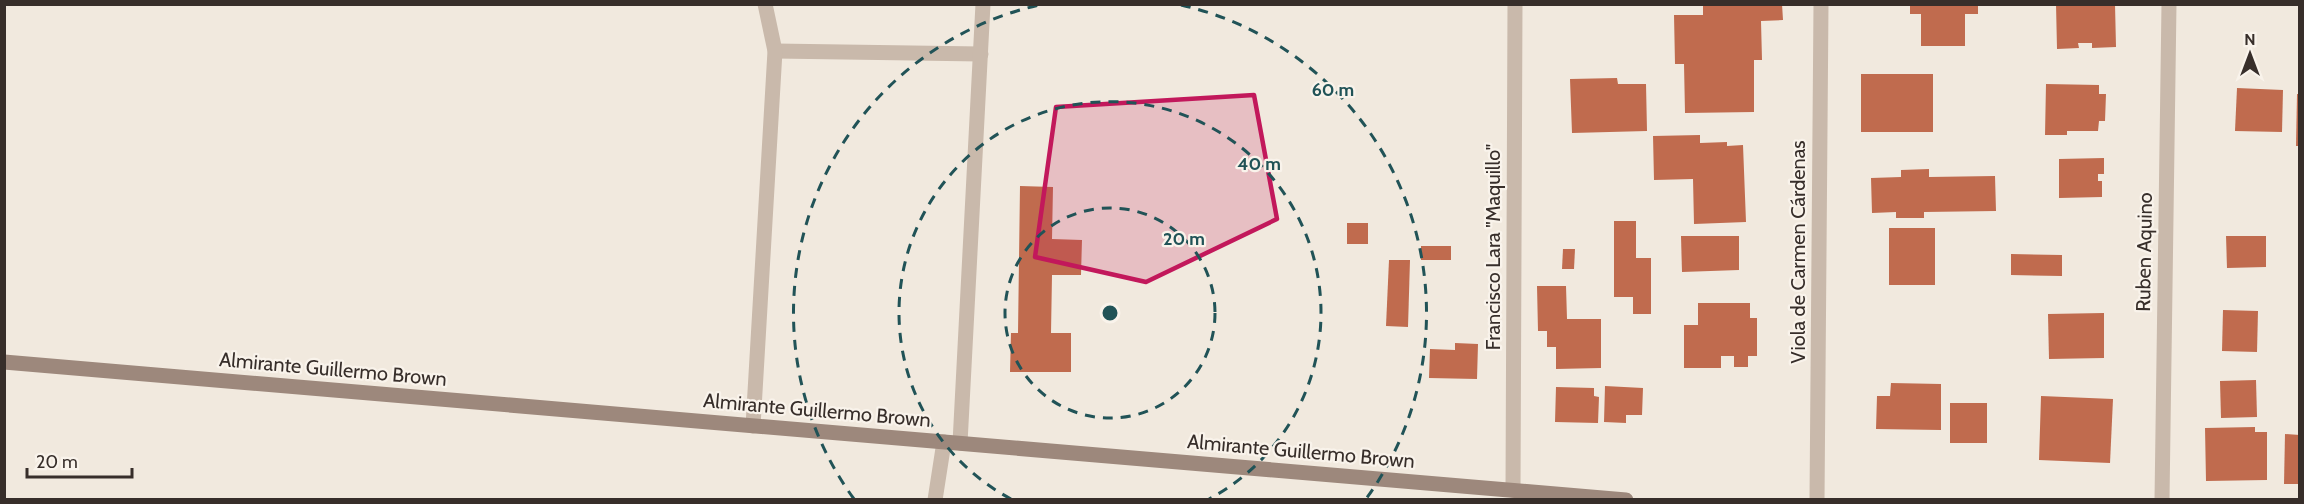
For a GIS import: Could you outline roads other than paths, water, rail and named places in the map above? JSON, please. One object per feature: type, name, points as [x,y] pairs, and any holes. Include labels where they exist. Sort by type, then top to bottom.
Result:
[{"type":"main road","name":"Almirante Guillermo Brown","points":[[4,362],[1626,500]]},
{"type":"street","points":[[753,426],[775,51],[765,4]]},
{"type":"street","points":[[960,443],[983,4]]},
{"type":"street","name":"Francisco Lara \"Maquillo\"","points":[[1513,490],[1515,4]]},
{"type":"street","name":"Viola de Carmen Cárdenas","points":[[1817,500],[1821,4]]},
{"type":"street","name":"Ruben Aquino","points":[[2162,500],[2169,4]]},
{"type":"street","points":[[775,51],[981,54]]},
{"type":"street","points":[[936,500],[944,442]]}]
